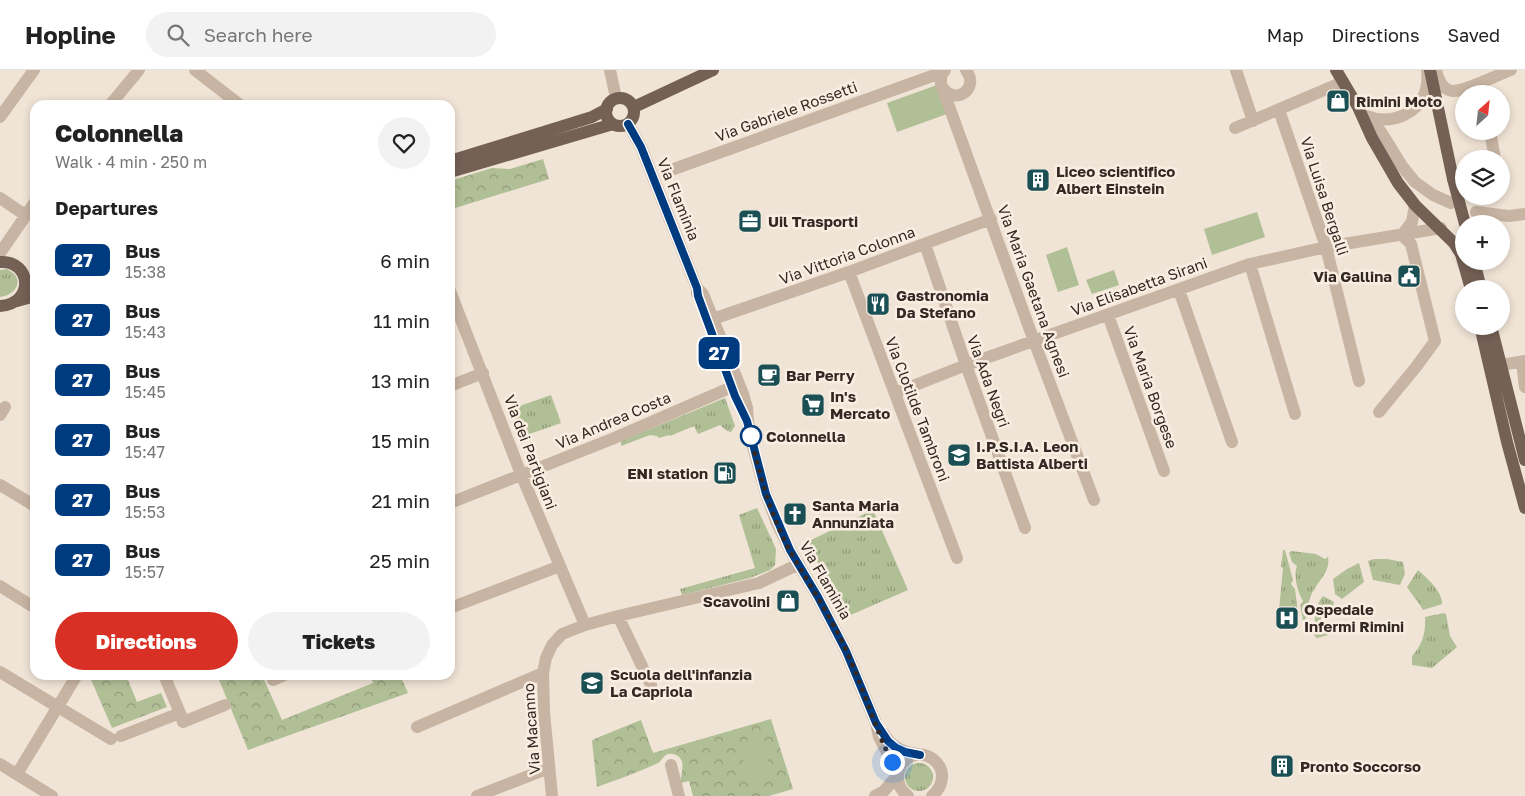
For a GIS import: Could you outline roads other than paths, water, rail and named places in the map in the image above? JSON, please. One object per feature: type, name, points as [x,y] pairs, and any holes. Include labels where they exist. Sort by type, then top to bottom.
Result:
[{"type":"main road","points":[[455,159],[592,117],[607,108],[610,103],[625,101],[713,70]]},
{"type":"main road","points":[[1336,70],[1361,111],[1372,138],[1398,183],[1415,205],[1454,243],[1461,254],[1468,280]]},
{"type":"main road","points":[[1428,70],[1463,215]]},
{"type":"main road","points":[[455,171],[613,124],[622,126],[628,124],[634,116],[625,101]]},
{"type":"main road","points":[[607,108],[608,117],[613,124]]},
{"type":"main road","points":[[6,263],[21,271],[30,280],[17,301]]},
{"type":"main road","points":[[0,306],[9,305],[30,297]]},
{"type":"main road","points":[[1482,335],[1507,442],[1525,508]]},
{"type":"main road","points":[[1493,335],[1525,460]]},
{"type":"street","points":[[0,117],[34,70]]},
{"type":"street","points":[[114,100],[139,70]]},
{"type":"street","points":[[195,70],[234,100]]},
{"type":"street","points":[[955,122],[956,110],[970,81],[970,76],[966,70]]},
{"type":"street","points":[[1236,70],[1253,121]]},
{"type":"street","points":[[1361,111],[1380,120],[1393,119],[1413,109],[1421,101],[1426,89],[1428,70]]},
{"type":"street","points":[[1436,70],[1438,79],[1443,86],[1455,91]]},
{"type":"street","points":[[1487,85],[1511,70]]},
{"type":"street","points":[[611,72],[625,101]]},
{"type":"street","name":"Via Gabriele Rossetti","points":[[671,170],[932,76],[943,78]]},
{"type":"street","points":[[943,78],[949,94],[963,94]]},
{"type":"street","name":"Via Maria Gaetana Agnesi","points":[[943,78],[955,122],[1094,500]]},
{"type":"street","points":[[1235,128],[1343,82]]},
{"type":"street","name":"Via Luisa Bergalli","points":[[1279,110],[1326,246],[1359,381]]},
{"type":"street","points":[[1361,111],[1381,132],[1402,166],[1415,182],[1433,195],[1451,203]]},
{"type":"street","name":"Via Flaminia","points":[[628,124],[641,147],[697,288],[698,296],[732,387],[747,421],[766,494],[790,550],[846,651],[876,723],[879,737],[898,774],[899,786],[906,795]]},
{"type":"street","points":[[0,198],[25,215]]},
{"type":"street","points":[[1379,412],[1435,341],[1411,244],[1402,235],[1412,222],[1415,205]]},
{"type":"street","points":[[0,253],[30,208]]},
{"type":"street","points":[[1476,212],[1509,216],[1525,214]]},
{"type":"street","name":"Via Vittoria Colonna","points":[[713,319],[850,272],[991,219]]},
{"type":"street","name":"Via Elisabetta Sirani","points":[[895,393],[966,365],[1250,264],[1326,246],[1440,228]]},
{"type":"street","points":[[6,263],[11,248],[12,234]]},
{"type":"street","name":"Via Ada Negri","points":[[925,244],[966,365],[1025,528]]},
{"type":"street","points":[[1250,264],[1295,414]]},
{"type":"street","name":"Via Clotilde Tambroni","points":[[850,272],[957,558]]},
{"type":"street","name":"Via Flaminia","points":[[697,288],[703,294],[741,387],[747,408],[747,421]]},
{"type":"street","points":[[1179,290],[1232,442]]},
{"type":"street","name":"Via dei Partigiani","points":[[455,303],[521,474],[586,625]]},
{"type":"street","name":"Via Maria Borgese","points":[[1108,315],[1164,471]]},
{"type":"street","points":[[1501,365],[1524,361],[1525,387]]},
{"type":"street","points":[[455,384],[483,373]]},
{"type":"street","name":"Via Andrea Costa","points":[[455,501],[612,439],[732,387]]},
{"type":"street","points":[[0,485],[30,503]]},
{"type":"street","name":"Via Macanno","points":[[552,796],[544,712],[543,674],[546,658],[552,645],[562,634],[618,616],[759,583],[799,564]]},
{"type":"street","points":[[455,606],[560,566]]},
{"type":"street","points":[[0,586],[30,605]]},
{"type":"street","points":[[618,616],[651,684]]},
{"type":"street","points":[[0,672],[116,738],[180,713]]},
{"type":"street","points":[[417,727],[543,674]]},
{"type":"street","points":[[16,774],[74,680]]},
{"type":"street","points":[[166,680],[183,722],[225,705]]},
{"type":"street","name":"Via Flaminia","points":[[876,723],[888,741],[896,748],[931,758],[940,767],[941,783],[933,795]]},
{"type":"street","points":[[875,796],[884,791],[898,774],[900,766],[909,758],[920,755]]},
{"type":"street","points":[[0,764],[52,796]]},
{"type":"street","points":[[671,765],[679,796]]},
{"type":"street","points":[[477,796],[549,768]]},
{"type":"street","points":[[886,796],[906,795]]},
{"type":"place","name":"Rimini Moto","points":[[1338,101]]},
{"type":"place","name":"Liceo scientifico Albert Einstein","points":[[1038,180]]},
{"type":"place","name":"Uil Trasporti","points":[[750,221]]},
{"type":"place","name":"Via Gallina","points":[[1409,276]]},
{"type":"place","name":"Gastronomia Da Stefano","points":[[878,304]]},
{"type":"place","name":"Bar Perry","points":[[769,375]]},
{"type":"place","name":"In's Mercato","points":[[813,405]]},
{"type":"place","name":"Colonnella","points":[[751,436]]},
{"type":"place","name":"I.P.S.I.A. Leon Battista Alberti","points":[[959,455]]},
{"type":"place","name":"ENI station","points":[[725,473]]},
{"type":"place","name":"Santa Maria Annunziata","points":[[795,514]]},
{"type":"place","name":"Scavolini","points":[[788,601]]},
{"type":"place","name":"Ospedale Infermi Rimini","points":[[1287,618]]},
{"type":"place","name":"Scuola dell'infanzia La Capriola","points":[[592,683]]},
{"type":"place","name":"Pronto Soccorso","points":[[1282,766]]}]
